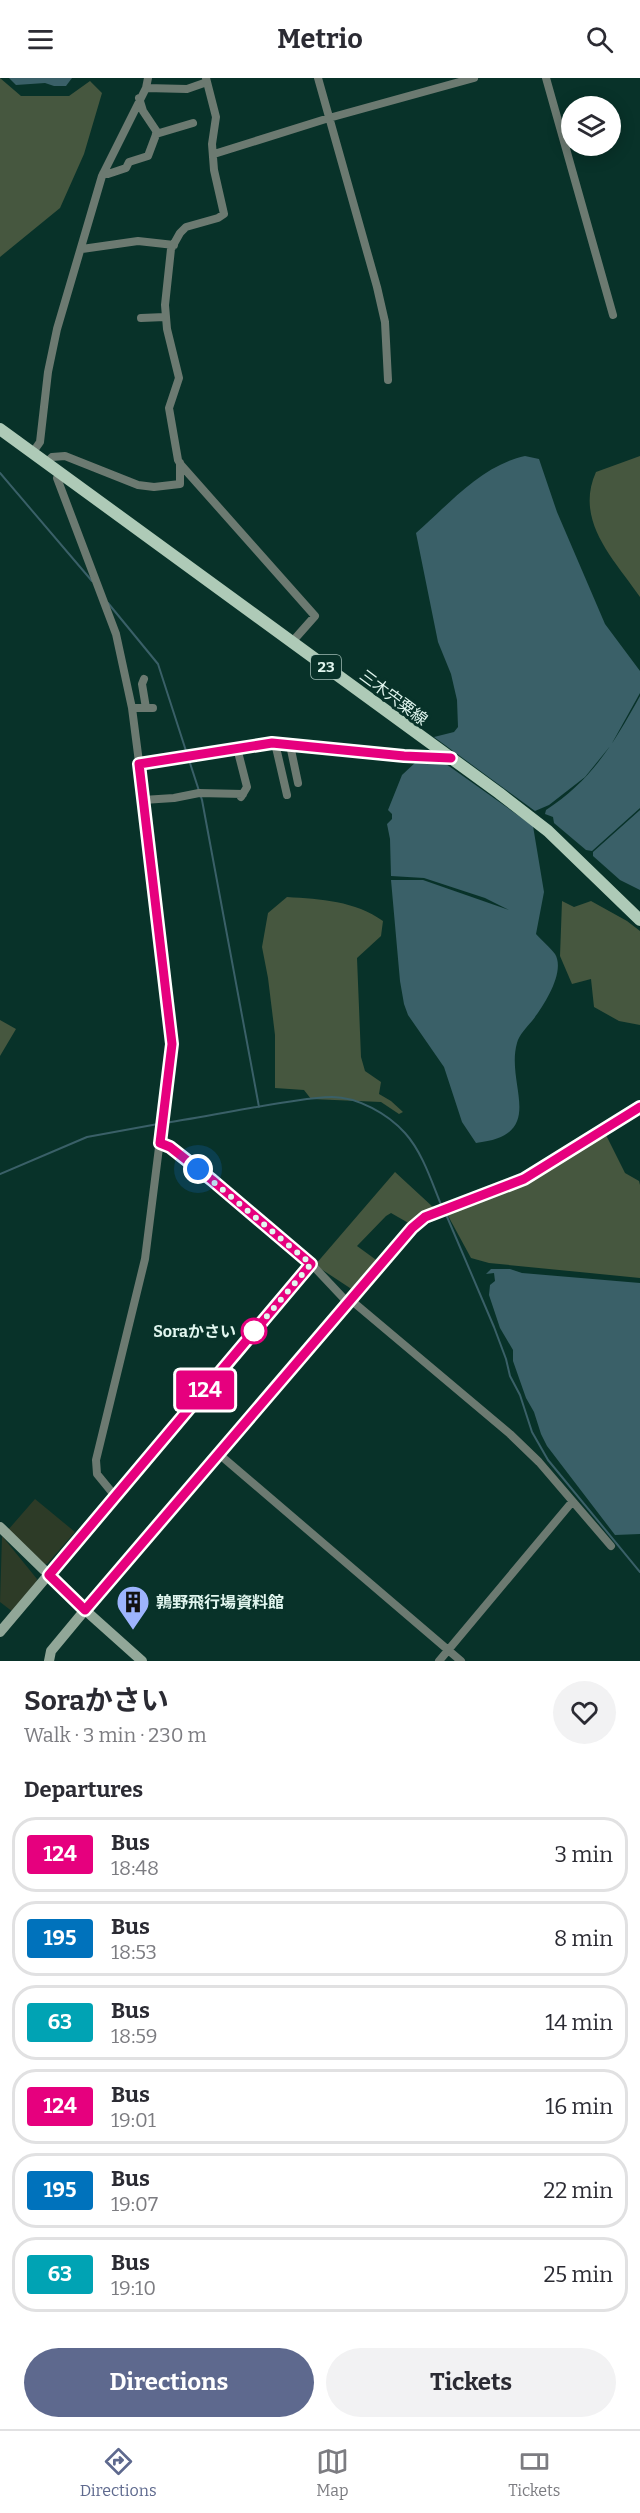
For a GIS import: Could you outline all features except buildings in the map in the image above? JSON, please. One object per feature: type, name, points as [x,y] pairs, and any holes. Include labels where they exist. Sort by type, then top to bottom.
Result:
[{"type":"main road","name":"三木宍粟線","points":[[0,429],[548,831],[640,920]]},
{"type":"street","points":[[33,452],[40,442],[48,372],[57,329],[103,174],[146,88],[148,78]]},
{"type":"street","points":[[318,78],[385,322],[388,380]]},
{"type":"street","points":[[214,154],[329,118],[474,78]]},
{"type":"street","points":[[546,78],[613,315]]},
{"type":"street","points":[[46,463],[52,457],[66,456],[138,485],[154,487],[180,484],[180,463],[170,408],[179,378],[165,317],[166,277],[174,245],[186,227],[218,218],[224,214],[214,170],[212,144],[216,117],[207,80],[187,89],[146,88]]},
{"type":"street","points":[[103,174],[126,168],[129,162],[148,156],[156,134],[143,111],[139,98]]},
{"type":"street","points":[[156,134],[193,123]]},
{"type":"street","points":[[82,249],[138,241],[174,245]]},
{"type":"street","points":[[141,318],[165,317]]},
{"type":"street","points":[[180,463],[315,616],[292,642]]},
{"type":"street","points":[[60,472],[57,478],[116,634],[132,708],[156,888],[172,1044],[145,1259],[96,1460],[97,1474],[115,1496]]},
{"type":"street","points":[[126,686],[143,681],[149,708],[132,708]]},
{"type":"street","points":[[139,764],[275,743],[446,760],[451,758]]},
{"type":"street","points":[[275,743],[287,795]]},
{"type":"street","points":[[290,745],[298,783]]},
{"type":"street","points":[[143,800],[199,793],[242,796],[247,787],[246,776],[237,748]]},
{"type":"street","points":[[49,1661],[51,1651],[85,1610],[412,1228],[425,1217],[443,1208],[524,1179],[640,1107]]},
{"type":"street","points":[[160,1143],[170,1147],[212,1180],[311,1264],[350,1302],[510,1434],[539,1462],[611,1546]]},
{"type":"street","points":[[0,1632],[311,1264]]},
{"type":"street","points":[[220,1455],[461,1661]]},
{"type":"street","points":[[439,1661],[572,1502]]},
{"type":"street","points":[[0,1527],[85,1610],[142,1661]]},
{"type":"green space","points":[[0,78],[21,96],[69,96],[90,81],[102,93],[84,154],[60,208],[0,257]]},
{"type":"green space","points":[[640,456],[640,597],[600,539],[593,523],[590,507],[591,490],[596,472]]},
{"type":"green space","points":[[287,897],[325,900],[349,905],[383,921],[381,936],[357,958],[361,1057],[365,1071],[381,1082],[379,1094],[403,1112],[399,1114],[381,1102],[311,1099],[304,1090],[275,1088],[275,1035],[262,947],[268,913]]},
{"type":"green space","points":[[562,901],[574,907],[591,901],[640,931],[640,1025],[619,1021],[594,1007],[591,979],[572,984],[560,956]]},
{"type":"green space","points":[[0,1020],[16,1029],[0,1056]]},
{"type":"green space","points":[[606,1135],[625,1173],[639,1181],[640,1185],[640,1278],[489,1263],[471,1258],[446,1212],[521,1187]]},
{"type":"green space","points":[[395,1172],[434,1208],[412,1225],[391,1213],[386,1216],[357,1246],[379,1262],[353,1290],[315,1265]]},
{"type":"green space","points":[[35,1499],[75,1532],[47,1564],[40,1564],[8,1530]]},
{"type":"green space","points":[[2,1536],[37,1579],[36,1586],[13,1612],[0,1602]]},
{"type":"water","points":[[9,78],[72,78],[66,86],[54,86],[45,83],[16,85]]},
{"type":"water","points":[[525,456],[539,459],[557,512],[605,624],[640,671],[640,693],[611,745],[585,777],[549,805],[535,811],[434,737],[454,732],[458,727],[457,700],[451,674],[438,642],[416,533],[480,477],[509,461]]},
{"type":"water","points":[[640,696],[640,808],[592,851],[586,850],[554,823],[553,817],[545,814],[546,810],[589,773],[611,745]]},
{"type":"water","points":[[417,761],[446,764],[533,826],[544,892],[536,934],[553,951],[558,961],[558,970],[552,989],[517,1043],[515,1059],[518,1119],[512,1130],[498,1138],[476,1143],[462,1122],[444,1067],[408,1015],[404,1004],[391,880],[423,880],[509,910],[485,898],[424,878],[391,876],[390,839],[387,824],[392,819],[392,814],[388,810],[402,775]]},
{"type":"water","points":[[640,810],[640,890],[620,880],[593,856],[593,852]]},
{"type":"water","points":[[491,1269],[640,1283],[640,1534],[615,1535],[547,1446],[526,1398],[513,1361],[513,1350],[500,1328],[489,1295],[490,1285],[495,1281],[494,1273],[486,1274]]},
{"type":"waterway","points":[[0,473],[92,581]]},
{"type":"waterway","points":[[108,603],[158,664],[187,754]]},
{"type":"waterway","points":[[189,760],[202,800],[259,1107]]},
{"type":"waterway","points":[[164,1123],[309,1099],[332,1097],[362,1103],[390,1119],[405,1133],[422,1159],[442,1207]]},
{"type":"waterway","points":[[0,1174],[87,1137],[158,1124]]},
{"type":"waterway","points":[[445,1212],[494,1327],[532,1432],[548,1460],[640,1572]]},
{"type":"bus line","name":"124","points":[[451,758],[446,760],[272,743],[139,764],[172,1044],[160,1143],[170,1147],[212,1180],[301,1253],[311,1264],[49,1575],[85,1610],[412,1228],[438,1210],[500,1190],[532,1175],[640,1107]]},
{"type":"place","name":"Soraかさい","points":[[254,1331]]},
{"type":"place","name":"鶉野飛行場資料館","points":[[133,1631]]},
{"type":"route","points":[[198,1169],[301,1253],[311,1264],[251,1335],[254,1331]]}]
